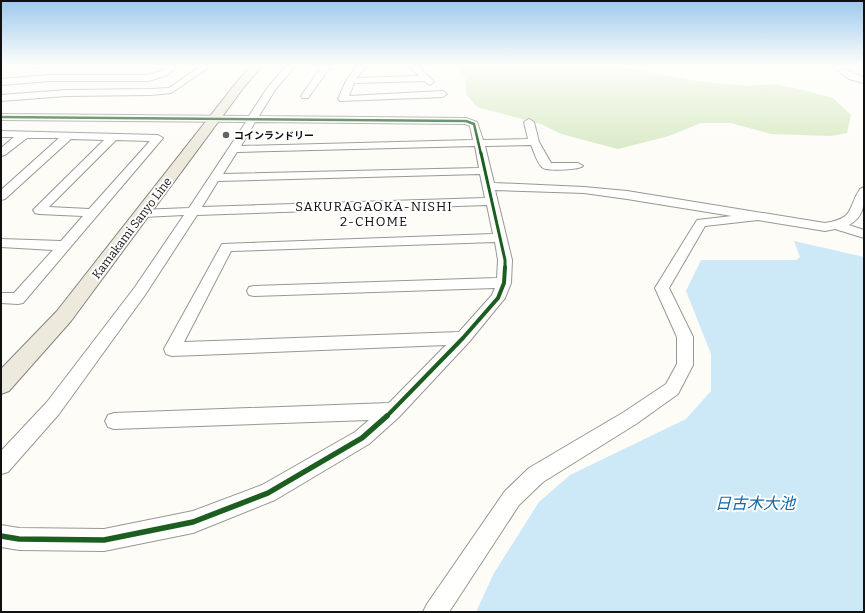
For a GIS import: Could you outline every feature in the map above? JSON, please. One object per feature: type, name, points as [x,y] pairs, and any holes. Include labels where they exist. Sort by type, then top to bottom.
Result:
[{"type":"main road","name":"Kamakami Sanyo Line","points":[[1,384],[64,316],[233,95]]},
{"type":"street","points":[[1,98],[45,95]]},
{"type":"street","points":[[1,465],[53,408],[140,290],[234,149],[267,95]]},
{"type":"street","points":[[345,95],[343,99],[430,95]]},
{"type":"street","points":[[1,117],[466,121],[474,124],[505,260],[504,283],[498,298],[463,338],[393,411],[362,438],[268,493],[193,522],[104,540],[19,539],[1,536]]},
{"type":"street","points":[[529,122],[534,142],[547,166],[578,166]]},
{"type":"street","points":[[1,134],[158,138],[18,299],[1,298]]},
{"type":"street","points":[[1,153],[24,134]]},
{"type":"street","points":[[1,196],[69,135]]},
{"type":"street","points":[[93,213],[39,210],[114,136]]},
{"type":"street","points":[[234,149],[534,142]]},
{"type":"street","points":[[214,178],[485,170]]},
{"type":"street","points":[[489,186],[584,190],[627,195],[756,217],[825,227],[839,226],[864,234]]},
{"type":"street","points":[[839,226],[847,222],[859,209],[864,191]]},
{"type":"street","points":[[143,213],[492,201]]},
{"type":"street","points":[[435,612],[512,498],[536,475],[630,418],[672,389],[685,365],[685,337],[662,288],[701,223],[756,217]]},
{"type":"street","points":[[463,338],[172,348],[227,247],[500,238]]},
{"type":"street","points":[[1,243],[64,246]]},
{"type":"street","points":[[254,292],[504,283]]},
{"type":"street","points":[[114,421],[393,411]]},
{"type":"green space","points":[[467,95],[820,95],[833,98],[851,115],[847,133],[831,136],[771,134],[731,123],[701,123],[669,136],[618,149],[561,134],[541,124],[477,107]]},
{"type":"water","name":"日古木大池","points":[[794,241],[864,257],[864,612],[476,612],[494,573],[539,502],[570,475],[686,419],[711,391],[711,354],[686,291],[701,260],[796,260],[800,257]]},
{"type":"cycle path","points":[[1,117],[466,121],[474,124],[505,260],[504,283],[498,298],[463,338],[393,411],[362,438],[268,493],[193,522],[104,540],[19,539],[1,536]]},
{"type":"place","name":"コインランドリー","points":[[226,135]]},
{"type":"district","name":"SAKURAGAOKA-NISHI 2-CHOME","points":[[374,214]]}]
